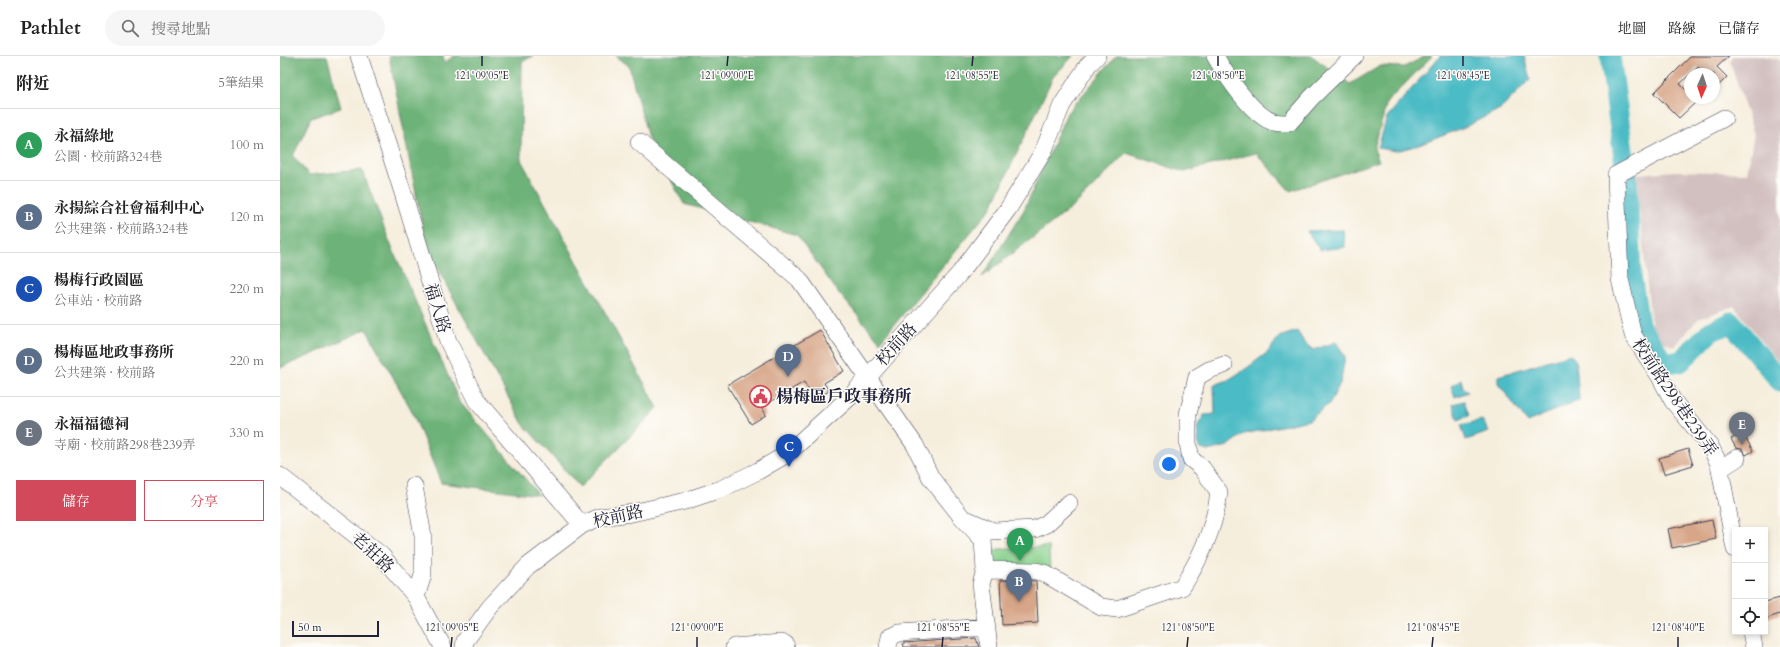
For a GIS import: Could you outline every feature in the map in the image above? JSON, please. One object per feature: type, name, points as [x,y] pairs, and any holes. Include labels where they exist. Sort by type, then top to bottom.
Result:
[{"type":"street","name":"福人路","points":[[359,56],[448,341],[454,354],[476,400],[582,525]]},
{"type":"street","name":"校前路","points":[[464,647],[465,642],[490,607],[528,566],[582,525],[600,517],[632,513],[685,501],[721,489],[758,471],[787,454],[852,395],[960,273],[1008,209],[1043,152],[1062,105],[1088,65],[1097,56]]},
{"type":"street","points":[[1215,56],[1224,72],[1250,105],[1273,122],[1288,123],[1354,56]]},
{"type":"street","name":"校前路298巷239弄","points":[[1724,118],[1616,175],[1620,279],[1633,335],[1673,401],[1710,446],[1720,469],[1732,533]]},
{"type":"street","points":[[639,142],[799,279],[868,376],[915,446],[931,478],[961,516],[983,540],[985,570],[982,584],[989,647]]},
{"type":"street","points":[[985,570],[1036,571],[1044,573],[1101,607],[1111,610],[1182,587],[1192,573],[1207,538],[1216,512],[1219,492],[1202,468],[1191,459],[1188,443],[1188,414],[1197,377],[1208,370],[1224,365]]},
{"type":"street","points":[[1720,469],[1737,458]]},
{"type":"street","name":"老莊路","points":[[280,476],[381,555],[416,597],[443,647]]},
{"type":"street","points":[[414,486],[423,536],[423,575],[416,597]]},
{"type":"street","points":[[961,516],[993,531],[1035,529],[1046,524],[1069,503]]},
{"type":"street","points":[[888,647],[890,637],[899,633],[987,627]]},
{"type":"street","points":[[1752,635],[1754,647]]},
{"type":"street","points":[[734,647],[781,643],[786,647]]},
{"type":"shaded area","points":[[1733,56],[1763,56],[1780,60],[1780,364],[1734,306],[1698,319],[1674,347],[1655,338],[1650,315],[1636,174],[1675,171],[1747,173],[1754,134],[1730,62]]},
{"type":"green space","points":[[280,56],[327,56],[341,108],[311,118],[293,156],[309,175],[362,170],[390,243],[459,401],[539,495],[441,483],[412,411],[366,329],[280,368]]},
{"type":"green space","points":[[389,56],[443,56],[444,63],[454,56],[533,56],[522,62],[521,160],[658,408],[580,487],[523,424],[427,250]]},
{"type":"green space","points":[[616,56],[1073,56],[1053,77],[991,208],[880,342],[837,291],[797,235],[684,204],[648,138],[629,66]]},
{"type":"green space","points":[[1116,56],[1312,56],[1350,84],[1380,66],[1404,67],[1426,56],[1432,56],[1387,102],[1374,149],[1379,161],[1290,191],[1256,153],[1184,172],[1126,153],[1075,205],[982,277],[1024,210],[1067,113]]},
{"type":"green space","points":[[1049,547],[1050,573],[997,573],[985,551],[1007,548]]},
{"type":"water","points":[[1440,56],[1524,56],[1530,79],[1502,108],[1465,127],[1419,145],[1396,151],[1378,148],[1387,117]]},
{"type":"water","points":[[1343,230],[1345,247],[1320,250],[1307,231]]},
{"type":"water","points":[[1297,331],[1304,342],[1313,350],[1336,342],[1345,356],[1341,381],[1330,403],[1309,420],[1244,434],[1228,446],[1207,451],[1199,448],[1197,427],[1204,415],[1215,414],[1214,385],[1228,380],[1247,368],[1268,352],[1279,337]]},
{"type":"water","points":[[1570,354],[1576,361],[1579,400],[1527,422],[1498,383],[1498,376]]},
{"type":"water","points":[[1461,379],[1463,387],[1468,392],[1455,397],[1451,386]]},
{"type":"water","points":[[1464,401],[1469,416],[1458,420],[1453,404]]},
{"type":"water","points":[[1482,420],[1489,432],[1466,440],[1461,425]]},
{"type":"building","points":[[1691,56],[1729,56],[1717,67],[1718,68],[1684,68],[1684,80],[1680,84],[1684,88],[1684,104],[1694,104],[1679,118],[1654,93]]},
{"type":"building","points":[[1720,70],[1727,77],[1720,84]]},
{"type":"building","points":[[820,330],[844,371],[824,383],[829,391],[814,400],[804,382],[762,407],[766,415],[751,424],[727,385]]},
{"type":"building","points":[[1743,433],[1753,451],[1746,455],[1742,449],[1736,448],[1731,439]]},
{"type":"building","points":[[1688,449],[1693,465],[1664,474],[1659,458]]},
{"type":"building","points":[[1712,520],[1716,539],[1672,548],[1668,529]]},
{"type":"building","points":[[1000,580],[1036,581],[1038,623],[1002,625]]},
{"type":"building","points":[[1780,598],[1780,614],[1768,618],[1768,601]]},
{"type":"building","points":[[976,638],[979,647],[904,647],[903,643]]},
{"type":"waterway","points":[[1610,56],[1627,180],[1631,275],[1639,325],[1662,359],[1670,362],[1680,362],[1710,332],[1731,322],[1780,381]]},
{"type":"place","name":"楊梅區地政事務所","points":[[788,377]]},
{"type":"place","name":"楊梅區戶政事務所","points":[[760,396]]},
{"type":"place","name":"永福福德祠","points":[[1742,445]]},
{"type":"place","name":"楊梅行政園區","points":[[789,467]]},
{"type":"place","name":"永福綠地","points":[[1020,561]]},
{"type":"place","name":"永揚綜合社會福利中心","points":[[1019,602]]}]
